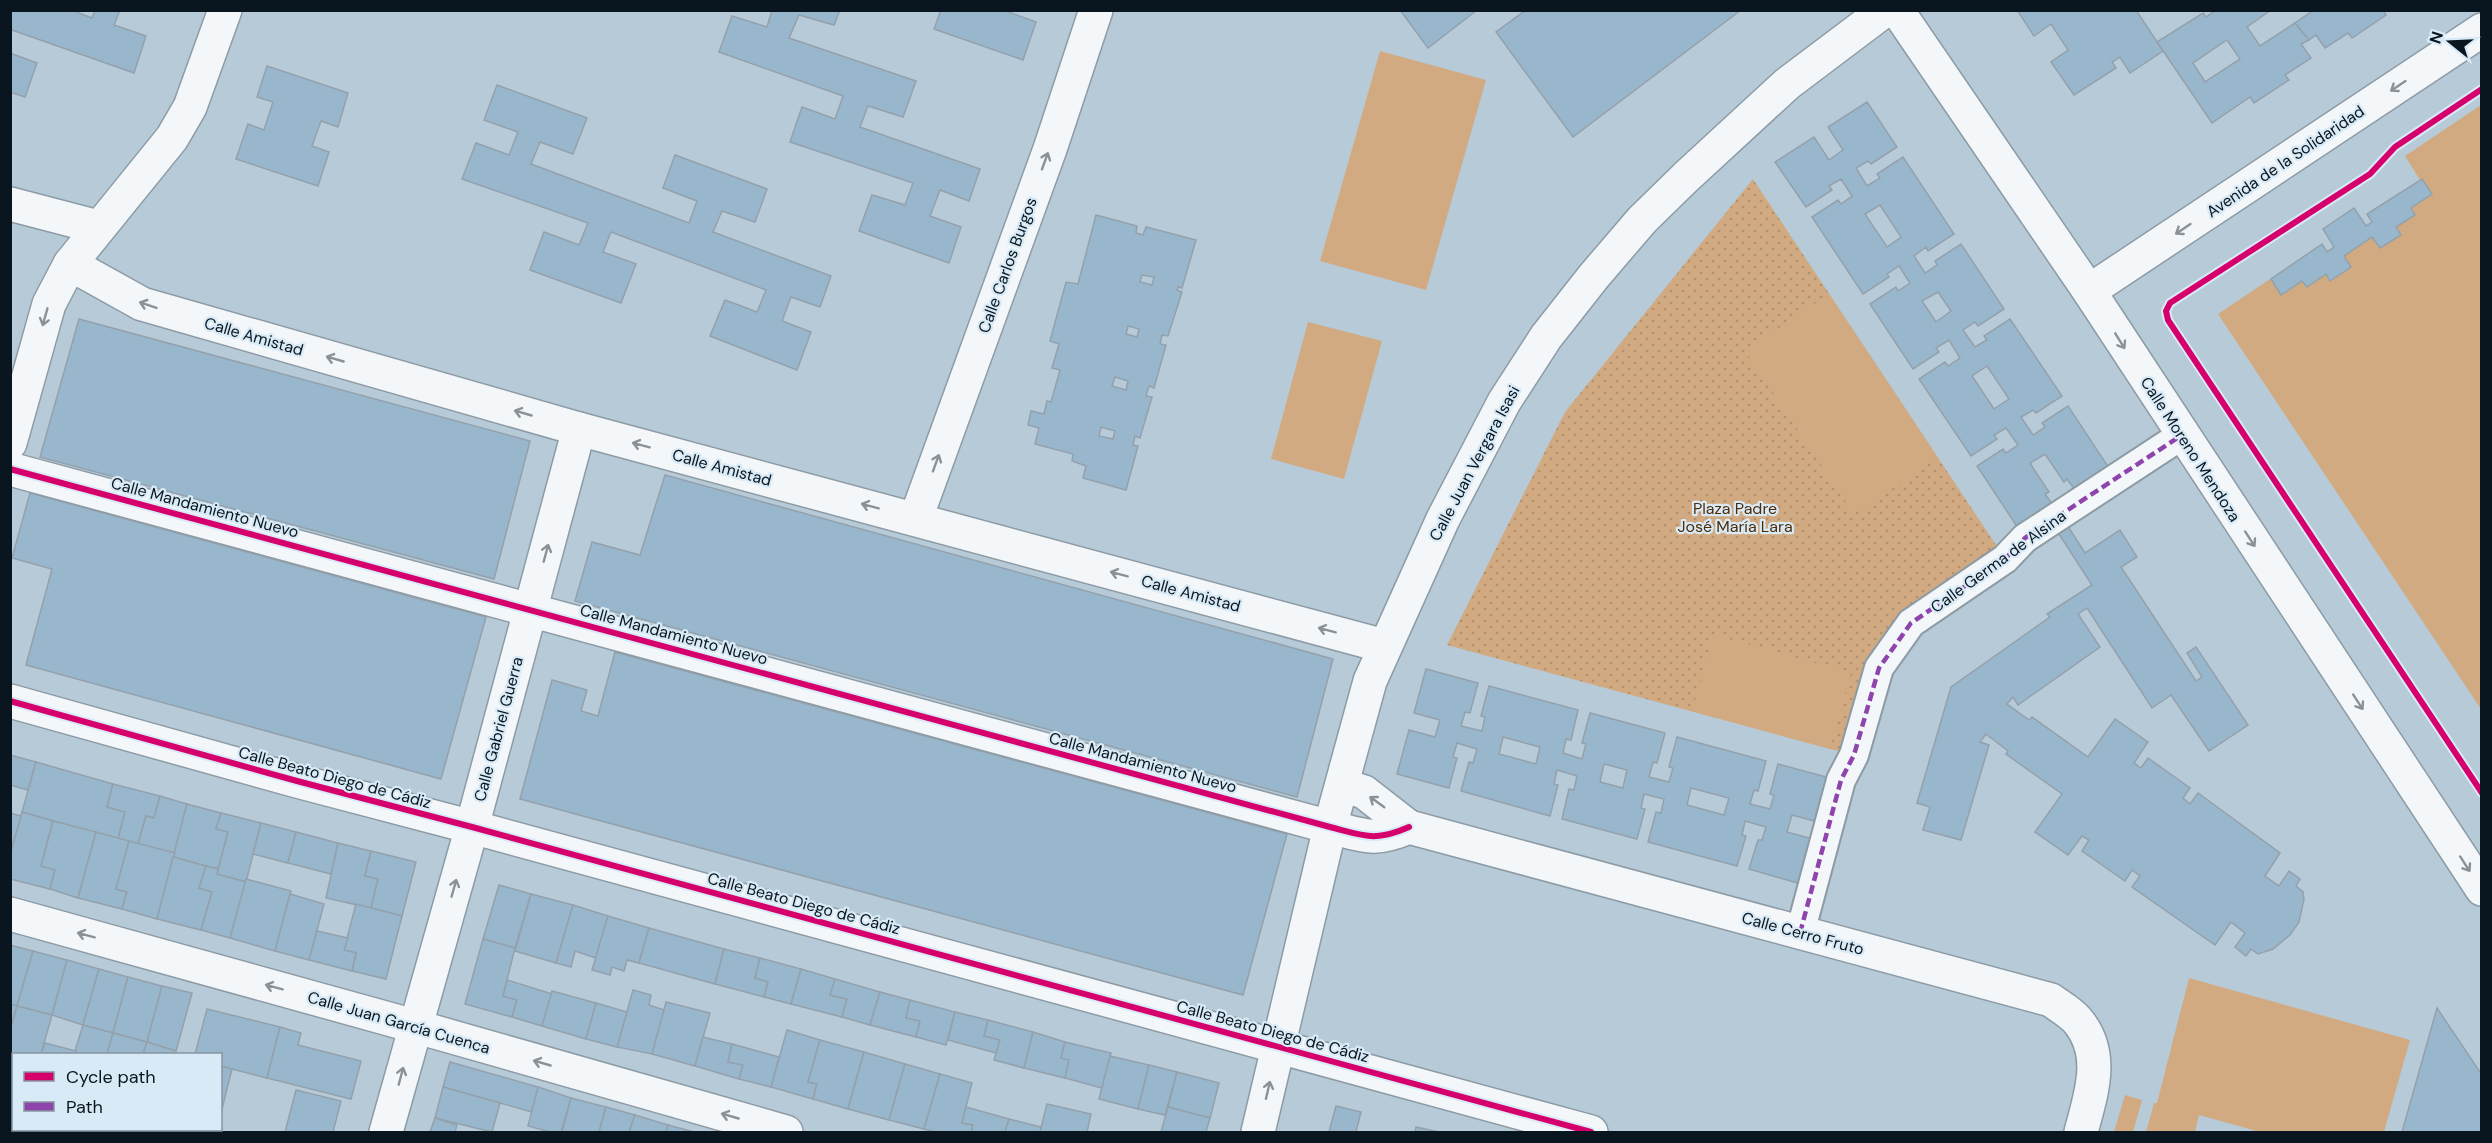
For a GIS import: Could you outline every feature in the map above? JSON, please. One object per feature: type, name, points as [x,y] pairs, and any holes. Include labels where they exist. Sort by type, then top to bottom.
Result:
[{"type":"street","points":[[10,443],[49,304],[70,264],[172,138],[190,107],[225,10]]},
{"type":"street","name":"Calle Carlos Burgos","points":[[916,518],[1050,148],[1096,10]]},
{"type":"street","name":"Calle Juan Vergara Isasi","points":[[1258,1132],[1330,827],[1370,681],[1443,519],[1504,402],[1546,337],[1642,220],[1787,84],[1885,10]]},
{"type":"street","name":"Calle Moreno Mendoza","points":[[1898,10],[2089,291],[2481,889]]},
{"type":"street","name":"Avenida de la Solidaridad","points":[[2089,291],[2481,30]]},
{"type":"street","points":[[10,204],[98,227]]},
{"type":"street","name":"Calle Amistad","points":[[70,264],[142,304],[579,429],[1384,646]]},
{"type":"street","name":"Calle Gabriel Guerra","points":[[386,1132],[414,1026],[472,827],[579,429]]},
{"type":"street","name":"Calle Germa de Alsina","points":[[1800,933],[1841,780],[1854,755],[1879,668],[1911,623],[2005,559],[2025,538],[2182,435]]},
{"type":"street","name":"Calle Mandamiento Nuevo","points":[[10,469],[1330,827]]},
{"type":"street","name":"Calle Beato Diego de Cádiz","points":[[10,701],[1278,1047],[1573,1130]]},
{"type":"street","name":"Calle Cerro Fruto","points":[[1342,785],[1364,792],[1409,826],[2051,1000],[2076,1019],[2091,1041],[2096,1069],[2080,1132]]},
{"type":"street","points":[[1330,827],[1366,836],[1388,836],[1409,826]]},
{"type":"street","name":"Calle Juan García Cuenca","points":[[10,914],[786,1132]]},
{"type":"green space","points":[[1380,51],[1486,80],[1426,290],[1320,261]]},
{"type":"green space","points":[[2481,105],[2481,709],[2218,314],[2322,244],[2327,251],[2334,247],[2323,229],[2354,208],[2366,226],[2372,222],[2367,214],[2420,180],[2405,156]]},
{"type":"green space","name":"Plaza Padre José María Lara","points":[[1753,179],[2002,554],[1905,620],[1849,754],[1447,645],[1565,412]]},
{"type":"green space","points":[[1829,294],[1938,458],[1854,514],[1745,351]]},
{"type":"green space","points":[[1308,322],[1382,341],[1344,479],[1271,459]]},
{"type":"green space","points":[[1714,635],[1851,673],[1830,749],[1692,711]]},
{"type":"green space","points":[[2189,978],[2410,1040],[2384,1132],[2260,1132],[2199,1115],[2195,1132],[2146,1132],[2154,1103],[2157,1103]]},
{"type":"green space","points":[[2125,1095],[2142,1100],[2133,1132],[2114,1132]]},
{"type":"building","points":[[10,10],[71,10],[92,18],[95,10],[120,10],[114,25],[146,36],[134,73],[12,30],[10,35]]},
{"type":"building","points":[[772,10],[840,10],[834,25],[799,15],[789,38],[916,81],[903,117],[868,106],[860,127],[980,169],[969,201],[940,190],[930,216],[961,227],[949,263],[859,231],[872,195],[905,205],[913,183],[790,142],[802,107],[835,119],[843,96],[719,52],[732,16],[767,27]]},
{"type":"building","points":[[941,10],[1003,10],[1036,22],[1023,60],[934,29]]},
{"type":"building","points":[[1400,10],[1477,10],[1428,48]]},
{"type":"building","points":[[1526,10],[1741,10],[1573,137],[1496,32]]},
{"type":"building","points":[[2017,10],[2136,10],[2163,51],[2130,73],[2120,57],[2112,62],[2116,68],[2074,95],[2051,62],[2068,50],[2051,24],[2034,36]]},
{"type":"building","points":[[2216,10],[2271,10],[2247,27],[2260,46],[2295,23],[2309,40],[2301,44],[2311,58],[2285,75],[2289,80],[2254,103],[2250,97],[2212,123],[2157,42],[2203,13],[2206,17]],"holes":[[[2227,40],[2240,59],[2205,82],[2193,63]]]},
{"type":"building","points":[[2314,10],[2383,10],[2386,15],[2352,38],[2348,33],[2325,48],[2316,35],[2309,40],[2295,23]]},
{"type":"building","points":[[10,53],[37,63],[25,97],[10,92]]},
{"type":"building","points":[[267,66],[348,93],[338,127],[321,121],[312,146],[329,152],[318,186],[236,159],[248,124],[264,130],[273,102],[257,97]]},
{"type":"building","points":[[497,85],[587,118],[573,154],[540,142],[531,164],[689,223],[697,201],[663,188],[675,155],[767,189],[755,222],[722,211],[713,232],[831,276],[820,307],[791,297],[782,321],[811,332],[797,370],[710,336],[725,300],[757,312],[766,290],[611,232],[603,252],[636,264],[621,303],[530,270],[544,232],[579,245],[588,223],[462,179],[476,143],[509,155],[518,132],[484,120]]},
{"type":"building","points":[[1867,102],[1897,147],[1871,164],[1868,161],[1856,168],[1867,186],[1880,178],[1877,174],[1903,157],[1954,234],[1928,251],[1926,247],[1914,256],[1925,273],[1937,265],[1935,261],[1961,244],[2004,309],[1978,326],[1975,322],[1963,330],[1975,347],[1987,340],[1984,336],[2010,319],[2062,396],[2036,413],[2033,410],[2021,417],[2033,435],[2045,427],[2042,423],[2068,406],[2109,468],[2075,490],[2067,479],[2064,482],[2045,454],[2030,463],[2049,492],[2045,494],[2053,505],[2018,528],[1977,466],[2003,449],[2006,453],[2018,445],[2006,428],[1994,435],[1997,439],[1971,456],[1919,379],[1945,362],[1948,366],[1960,358],[1949,340],[1936,348],[1939,352],[1913,369],[1870,304],[1896,287],[1898,291],[1910,283],[1899,266],[1887,274],[1889,277],[1863,294],[1812,217],[1838,200],[1841,204],[1852,196],[1841,179],[1829,186],[1832,190],[1806,207],[1775,162],[1814,137],[1829,160],[1843,150],[1828,127]],"holes":[[[1880,205],[1901,237],[1887,247],[1865,214]],[[1938,292],[1951,311],[1936,322],[1922,301]],[[1987,366],[2009,399],[1994,409],[1972,376]]]},
{"type":"building","points":[[2422,179],[2432,194],[2411,208],[2415,215],[2396,227],[2401,235],[2380,248],[2372,237],[2344,256],[2351,267],[2330,281],[2326,274],[2307,287],[2302,281],[2281,295],[2271,279],[2322,244],[2327,252],[2334,247],[2323,229],[2354,208],[2366,226],[2372,222],[2367,214]]},
{"type":"building","points":[[1096,215],[1137,226],[1136,233],[1143,235],[1146,227],[1196,240],[1182,288],[1178,287],[1177,290],[1182,292],[1168,336],[1162,335],[1160,344],[1166,345],[1154,388],[1149,386],[1146,396],[1152,397],[1140,438],[1135,436],[1133,445],[1138,446],[1126,490],[1083,478],[1086,466],[1072,461],[1073,454],[1035,444],[1039,428],[1028,425],[1031,411],[1044,414],[1047,401],[1051,402],[1060,370],[1052,368],[1059,344],[1050,341],[1066,282],[1078,284]],"holes":[[[1142,275],[1154,277],[1152,285],[1140,282]],[[1128,326],[1139,329],[1137,337],[1126,334]],[[1115,377],[1128,381],[1126,390],[1112,386]],[[1101,427],[1115,431],[1113,439],[1099,436]]]},
{"type":"building","points":[[79,319],[530,441],[494,579],[40,457]]},
{"type":"building","points":[[665,475],[1333,659],[1297,797],[575,601],[592,542],[640,555]]},
{"type":"building","points":[[30,493],[486,617],[441,779],[26,665],[52,569],[12,558]]},
{"type":"building","points":[[2067,525],[2085,553],[2120,530],[2137,557],[2121,567],[2196,681],[2202,677],[2187,653],[2196,647],[2248,725],[2209,751],[2171,695],[2152,708],[2087,608],[2078,614],[2100,647],[2018,705],[2013,697],[2007,704],[2029,720],[2032,717],[2088,757],[2115,719],[2148,742],[2134,763],[2141,768],[2148,758],[2190,788],[2183,798],[2190,804],[2198,793],[2280,853],[2265,876],[2279,886],[2289,871],[2300,879],[2296,886],[2303,892],[2304,899],[2299,922],[2290,935],[2273,949],[2258,954],[2251,949],[2246,956],[2235,947],[2245,933],[2231,922],[2215,945],[2132,887],[2140,876],[2132,870],[2125,881],[2082,851],[2089,840],[2082,836],[2068,855],[2035,832],[2062,794],[2006,754],[2008,751],[1986,734],[1980,742],[1989,745],[1961,840],[1923,830],[1930,807],[1917,803],[1951,687],[2050,617],[2047,614],[2092,585],[2057,531]]},
{"type":"building","points":[[615,652],[1287,834],[1243,995],[520,799],[552,680],[587,690],[581,711],[598,716]]},
{"type":"building","points":[[1426,669],[1478,683],[1470,713],[1465,712],[1461,726],[1482,731],[1485,717],[1481,716],[1489,686],[1578,710],[1571,740],[1566,739],[1563,753],[1582,759],[1586,744],[1582,743],[1590,713],[1665,733],[1657,763],[1653,762],[1649,777],[1669,782],[1673,768],[1669,767],[1677,737],[1766,761],[1758,791],[1754,790],[1750,804],[1770,809],[1774,795],[1770,794],[1778,764],[1830,778],[1818,822],[1792,815],[1787,832],[1813,839],[1801,884],[1749,869],[1758,840],[1762,840],[1766,827],[1745,821],[1742,835],[1746,836],[1737,866],[1648,842],[1656,812],[1661,813],[1664,799],[1644,794],[1641,808],[1645,809],[1637,839],[1562,819],[1569,789],[1574,790],[1577,776],[1557,770],[1554,784],[1558,785],[1550,816],[1461,791],[1469,762],[1473,763],[1477,749],[1457,743],[1453,757],[1457,758],[1449,788],[1397,774],[1409,730],[1435,737],[1440,720],[1414,713]],"holes":[[[1503,737],[1540,747],[1536,764],[1499,754]],[[1604,764],[1627,770],[1623,788],[1600,782]],[[1691,788],[1729,798],[1724,815],[1687,805]]]},
{"type":"building","points":[[10,755],[36,762],[28,790],[10,785]]},
{"type":"building","points":[[36,762],[113,784],[107,807],[125,812],[118,839],[22,812]]},
{"type":"building","points":[[113,784],[160,796],[154,818],[146,816],[138,844],[118,839],[125,812],[107,807]]},
{"type":"building","points":[[160,796],[187,804],[175,853],[138,844],[146,816],[154,818]]},
{"type":"building","points":[[187,804],[221,813],[216,829],[228,832],[218,869],[173,857]]},
{"type":"building","points":[[22,812],[53,821],[41,866],[55,870],[50,889],[10,879],[10,855]]},
{"type":"building","points":[[10,813],[21,816],[10,854]]},
{"type":"building","points":[[221,813],[261,823],[246,882],[217,874],[228,832],[216,829]]},
{"type":"building","points":[[53,821],[96,832],[78,898],[50,889],[55,870],[41,866]]},
{"type":"building","points":[[261,823],[296,832],[288,863],[253,854]]},
{"type":"building","points":[[96,832],[129,841],[116,889],[127,892],[122,909],[78,898]]},
{"type":"building","points":[[296,832],[338,843],[331,874],[288,863]]},
{"type":"building","points":[[129,841],[175,853],[157,919],[122,909],[127,892],[116,889]]},
{"type":"building","points":[[338,843],[371,851],[365,876],[378,879],[371,908],[326,898]]},
{"type":"building","points":[[371,851],[416,862],[402,916],[371,908],[378,879],[365,876]]},
{"type":"building","points":[[173,857],[206,866],[199,888],[212,892],[201,930],[157,919]]},
{"type":"building","points":[[206,866],[218,869],[217,874],[246,882],[230,938],[201,930],[212,892],[199,888]]},
{"type":"building","points":[[246,879],[291,891],[275,951],[230,938]]},
{"type":"building","points":[[499,885],[531,894],[515,948],[483,939]]},
{"type":"building","points":[[290,894],[324,904],[309,960],[275,951]]},
{"type":"building","points":[[531,894],[573,905],[556,963],[515,951]]},
{"type":"building","points":[[356,904],[402,916],[386,979],[352,971],[356,953],[344,950]]},
{"type":"building","points":[[573,905],[608,916],[596,958],[575,951],[571,967],[556,963]]},
{"type":"building","points":[[608,916],[649,928],[639,963],[627,960],[624,971],[612,967],[610,975],[592,970]]},
{"type":"building","points":[[649,928],[724,949],[715,984],[639,963]]},
{"type":"building","points":[[317,931],[348,938],[344,950],[356,953],[352,971],[309,960]]},
{"type":"building","points":[[483,939],[515,948],[503,996],[517,1000],[512,1017],[465,1004]]},
{"type":"building","points":[[10,945],[33,951],[17,1006],[10,1004]]},
{"type":"building","points":[[724,949],[760,958],[755,978],[768,982],[764,997],[715,984]]},
{"type":"building","points":[[33,951],[67,960],[52,1015],[17,1006]]},
{"type":"building","points":[[760,958],[801,969],[791,1004],[764,997],[768,982],[755,978]]},
{"type":"building","points":[[67,960],[99,969],[83,1025],[52,1015]]},
{"type":"building","points":[[99,969],[128,977],[113,1033],[83,1025]]},
{"type":"building","points":[[801,969],[835,979],[830,995],[847,999],[842,1017],[791,1004]]},
{"type":"building","points":[[128,977],[162,986],[147,1042],[113,1033]]},
{"type":"building","points":[[835,979],[880,992],[870,1025],[842,1017],[847,999],[830,995]]},
{"type":"building","points":[[507,980],[552,994],[542,1026],[512,1017],[517,1000],[503,996]]},
{"type":"building","points":[[162,986],[192,993],[176,1051],[147,1042]]},
{"type":"building","points":[[633,990],[651,995],[649,1005],[664,1010],[652,1054],[617,1047]]},
{"type":"building","points":[[552,991],[596,1003],[586,1039],[542,1026]]},
{"type":"building","points":[[880,992],[910,1000],[906,1018],[920,1021],[916,1037],[870,1025]]},
{"type":"building","points":[[910,1000],[955,1012],[946,1045],[916,1037],[920,1021],[906,1018]]},
{"type":"building","points":[[666,1002],[710,1013],[695,1066],[652,1054]]},
{"type":"building","points":[[596,1003],[627,1012],[617,1047],[586,1039]]},
{"type":"building","points":[[10,1004],[17,1006],[10,1031]]},
{"type":"building","points":[[17,1006],[52,1015],[41,1053],[12,1053],[12,1068],[10,1067],[10,1031]]},
{"type":"building","points":[[2437,1008],[2482,1075],[2482,1132],[2402,1132]]},
{"type":"building","points":[[207,1009],[280,1027],[267,1078],[222,1067],[222,1053],[195,1053]]},
{"type":"building","points":[[955,1012],[988,1020],[984,1036],[1000,1040],[996,1053],[948,1040]]},
{"type":"building","points":[[988,1020],[1033,1032],[1024,1068],[994,1060],[1000,1040],[984,1036]]},
{"type":"building","points":[[83,1025],[113,1033],[107,1053],[74,1053]]},
{"type":"building","points":[[280,1027],[301,1033],[298,1045],[361,1061],[351,1099],[267,1078]]},
{"type":"building","points":[[787,1030],[820,1040],[808,1082],[817,1084],[813,1099],[771,1087]]},
{"type":"building","points":[[1033,1032],[1065,1042],[1061,1058],[1069,1060],[1065,1078],[1024,1068]]},
{"type":"building","points":[[113,1033],[147,1042],[143,1053],[107,1053]]},
{"type":"building","points":[[703,1037],[732,1044],[728,1062],[743,1065],[739,1079],[695,1066]]},
{"type":"building","points":[[820,1040],[864,1052],[848,1109],[813,1099],[817,1084],[808,1082]]},
{"type":"building","points":[[147,1042],[176,1051],[175,1053],[143,1053]]},
{"type":"building","points":[[1065,1042],[1111,1053],[1102,1088],[1065,1078],[1069,1060],[1061,1058]]},
{"type":"building","points":[[45,1043],[76,1051],[75,1053],[41,1053]]},
{"type":"building","points":[[732,1044],[779,1057],[771,1087],[739,1079],[743,1065],[728,1062]]},
{"type":"building","points":[[864,1052],[905,1064],[889,1120],[848,1109]]},
{"type":"building","points":[[1110,1056],[1149,1065],[1138,1109],[1099,1099]]},
{"type":"building","points":[[450,1062],[538,1087],[532,1112],[443,1087]]},
{"type":"building","points":[[905,1064],[940,1074],[924,1129],[889,1120]]},
{"type":"building","points":[[1149,1065],[1177,1072],[1165,1115],[1138,1109]]},
{"type":"building","points":[[222,1066],[232,1069],[222,1109]]},
{"type":"building","points":[[1177,1072],[1219,1083],[1210,1118],[1168,1107]]},
{"type":"building","points":[[940,1074],[972,1083],[962,1123],[973,1125],[971,1132],[936,1132],[924,1129]]},
{"type":"building","points":[[443,1087],[500,1103],[492,1132],[435,1118]]},
{"type":"building","points":[[538,1087],[571,1098],[561,1132],[550,1132],[528,1126]]},
{"type":"building","points":[[296,1090],[341,1101],[333,1132],[285,1132]]},
{"type":"building","points":[[571,1098],[606,1107],[599,1132],[562,1132]]},
{"type":"building","points":[[1047,1104],[1091,1114],[1087,1132],[1040,1132]]},
{"type":"building","points":[[1336,1106],[1361,1112],[1356,1132],[1329,1132]]},
{"type":"building","points":[[606,1107],[635,1115],[629,1132],[599,1132]]},
{"type":"building","points":[[966,1107],[1009,1119],[1005,1132],[971,1132],[973,1125],[962,1123]]},
{"type":"building","points":[[1168,1107],[1210,1118],[1206,1132],[1161,1132]]},
{"type":"building","points":[[635,1115],[668,1125],[666,1132],[629,1132]]},
{"type":"building","points":[[435,1118],[457,1125],[455,1132],[430,1132]]},
{"type":"building","points":[[10,1119],[12,1120],[12,1131],[20,1131],[10,1132]]},
{"type":"building","points":[[1009,1119],[1041,1127],[1040,1132],[1005,1132]]},
{"type":"building","points":[[668,1125],[694,1132],[666,1132]]},
{"type":"building","points":[[1416,1127],[1439,1132],[1415,1132]]},
{"type":"marked path","points":[[1800,933],[1841,780],[1854,755],[1879,668],[1911,623],[2005,559],[2025,538],[2182,435]]},
{"type":"cycle path","points":[[2482,89],[2395,147],[2370,174],[2170,303],[2166,311],[2168,320],[2482,793]]},
{"type":"cycle path","points":[[10,469],[1352,833],[1378,836],[1409,827]]},
{"type":"cycle path","points":[[10,701],[1591,1132]]}]
